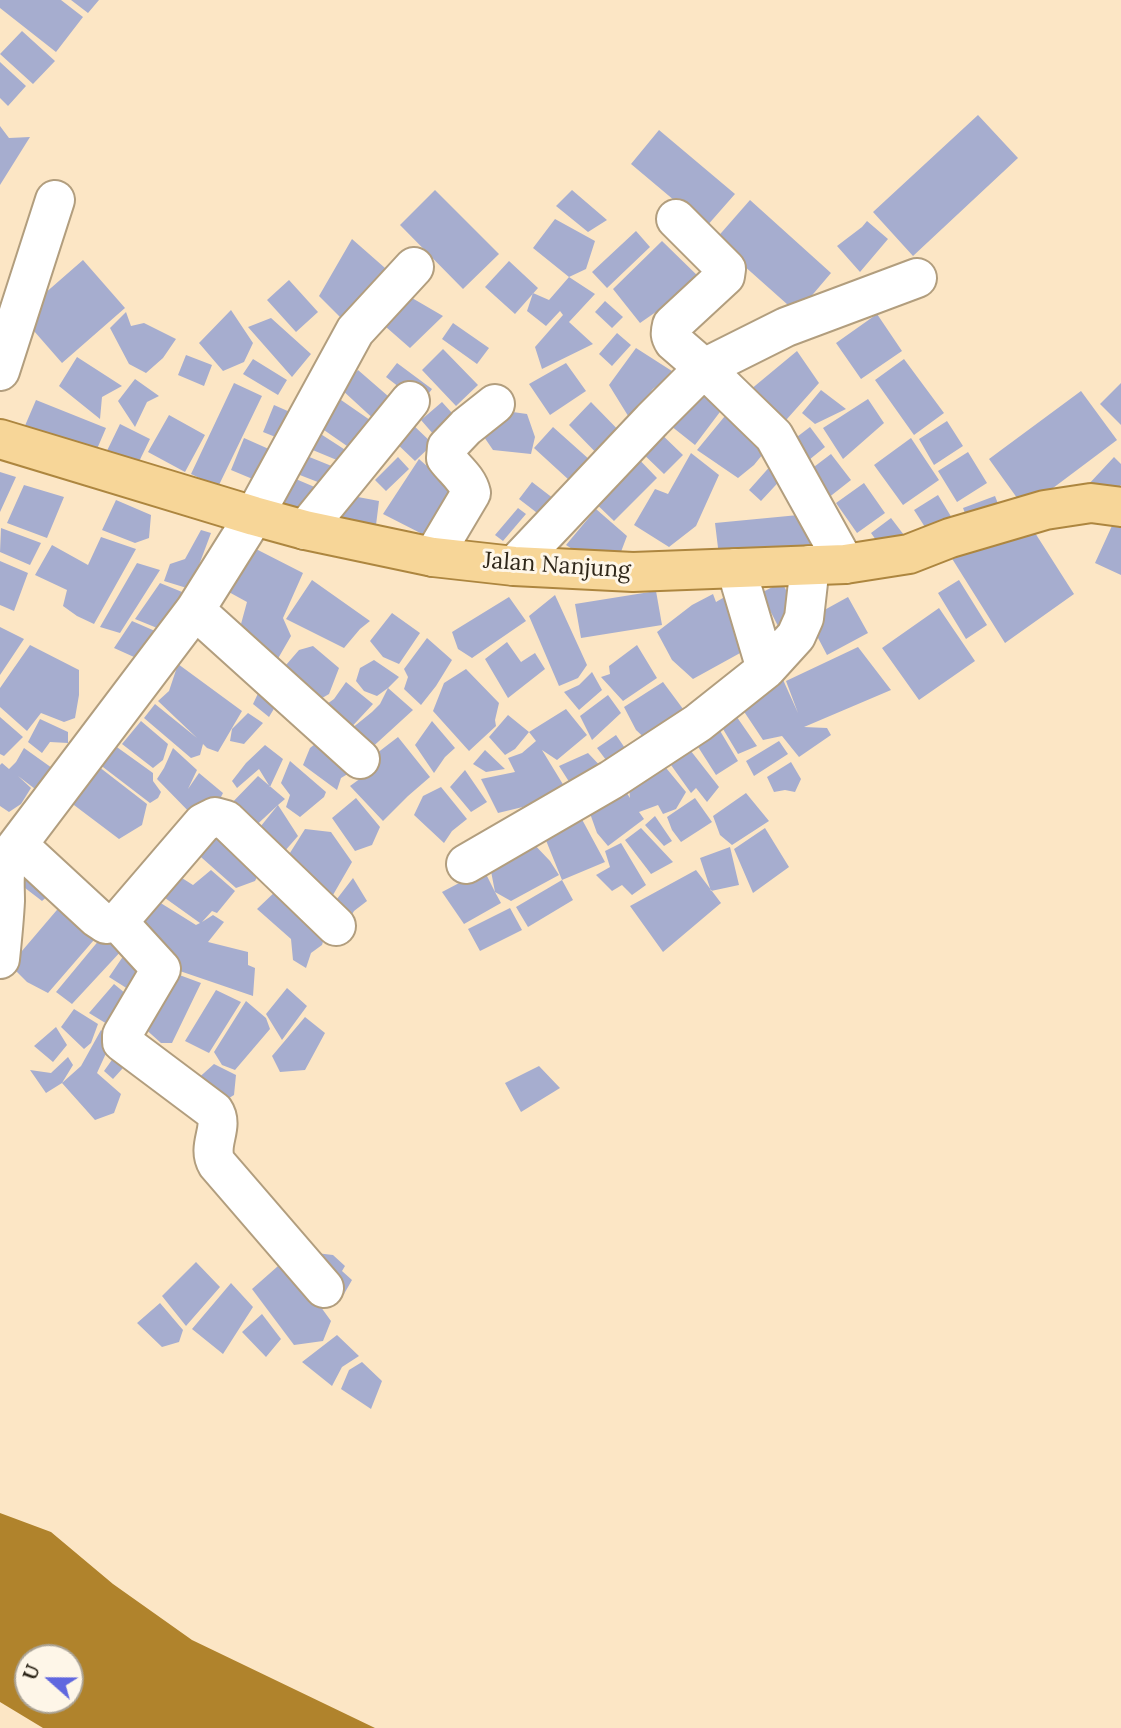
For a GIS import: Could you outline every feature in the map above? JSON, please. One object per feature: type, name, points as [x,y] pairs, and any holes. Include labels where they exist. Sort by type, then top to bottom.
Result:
[{"type":"main road","name":"Jalan Nanjung","points":[[0,439],[306,530],[433,557],[514,566],[633,572],[828,565],[909,554],[950,538],[1045,510],[1091,503],[1121,507]]},
{"type":"street","points":[[0,371],[55,200]]},
{"type":"street","points":[[466,864],[611,780],[698,723],[766,669],[796,636],[828,565],[774,436],[674,342],[670,333],[672,326],[725,276],[726,269],[676,219]]},
{"type":"street","points":[[0,959],[6,866],[9,856],[195,610],[254,516],[355,331],[414,267]]},
{"type":"street","points":[[514,566],[704,368],[786,327],[917,278]]},
{"type":"street","points":[[306,530],[411,401]]},
{"type":"street","points":[[433,557],[471,493],[466,481],[446,458],[447,447],[466,427],[495,404]]},
{"type":"street","points":[[736,568],[766,669]]},
{"type":"street","points":[[195,610],[360,759]]},
{"type":"street","points":[[18,845],[106,924],[118,922],[203,823],[215,817],[226,820],[335,926]]},
{"type":"street","points":[[118,922],[161,969],[122,1035],[122,1042],[214,1111],[218,1123],[212,1151],[217,1164],[324,1288]]},
{"type":"shaded area","points":[[0,1513],[51,1532],[113,1584],[192,1640],[375,1728],[43,1728],[20,1714],[84,1714],[84,1644],[14,1644],[14,1710],[0,1702]]},
{"type":"building","points":[[0,0],[61,0],[83,17],[56,52],[0,8]]},
{"type":"building","points":[[71,0],[99,0],[88,13]]},
{"type":"building","points":[[22,31],[55,61],[33,84],[0,54]]},
{"type":"building","points":[[0,62],[26,86],[8,106],[0,98]]},
{"type":"building","points":[[978,115],[1018,158],[913,256],[873,212]]},
{"type":"building","points":[[0,126],[9,138],[30,137],[0,185]]},
{"type":"building","points":[[659,130],[735,194],[706,227],[631,164]]},
{"type":"building","points":[[435,190],[499,254],[463,289],[400,225]]},
{"type":"building","points":[[572,190],[607,220],[588,232],[556,206]]},
{"type":"building","points":[[750,200],[831,273],[797,313],[715,240]]},
{"type":"building","points":[[555,219],[595,241],[586,269],[569,277],[533,248]]},
{"type":"building","points":[[867,221],[888,239],[860,272],[837,246]]},
{"type":"building","points":[[636,231],[650,247],[607,288],[592,272]]},
{"type":"building","points":[[352,239],[393,275],[343,320],[319,296]]},
{"type":"building","points":[[662,241],[702,280],[640,323],[613,289]]},
{"type":"building","points":[[83,260],[125,308],[62,363],[20,315]]},
{"type":"building","points":[[509,261],[538,288],[515,314],[485,287]]},
{"type":"building","points":[[569,277],[595,294],[569,322],[593,344],[542,369],[535,347],[563,315],[560,311],[546,326],[527,311],[533,293],[549,300]]},
{"type":"building","points":[[289,280],[318,312],[296,332],[267,300]]},
{"type":"building","points":[[400,291],[443,316],[410,348],[378,320]]},
{"type":"building","points":[[605,301],[623,317],[612,328],[595,312]]},
{"type":"building","points":[[231,310],[253,343],[244,362],[223,371],[199,343]]},
{"type":"building","points":[[126,312],[131,326],[144,323],[176,339],[163,358],[146,373],[129,364],[110,328]]},
{"type":"building","points":[[877,314],[902,351],[861,379],[836,343]]},
{"type":"building","points":[[271,318],[311,354],[292,377],[248,327]]},
{"type":"building","points":[[453,323],[489,348],[477,364],[442,339]]},
{"type":"building","points":[[617,333],[631,345],[612,366],[599,354]]},
{"type":"building","points":[[636,348],[675,373],[653,389],[630,419],[609,385]]},
{"type":"building","points":[[443,349],[478,385],[456,406],[422,370]]},
{"type":"building","points":[[797,351],[819,383],[779,428],[750,390]]},
{"type":"building","points":[[186,355],[212,365],[204,386],[178,375]]},
{"type":"building","points":[[77,357],[122,386],[102,397],[100,419],[59,386]]},
{"type":"building","points":[[253,359],[287,380],[278,395],[243,374]]},
{"type":"building","points":[[904,359],[944,413],[914,435],[875,380]]},
{"type":"building","points":[[397,363],[432,389],[421,404],[386,377]]},
{"type":"building","points":[[566,363],[586,391],[550,415],[529,384]]},
{"type":"building","points":[[358,370],[396,403],[378,423],[341,389]]},
{"type":"building","points":[[135,379],[159,396],[147,402],[135,427],[118,401]]},
{"type":"building","points":[[703,379],[729,400],[695,445],[666,422]]},
{"type":"building","points":[[234,383],[262,396],[218,487],[191,474]]},
{"type":"building","points":[[1121,383],[1121,425],[1100,404]]},
{"type":"building","points":[[821,390],[846,409],[815,424],[802,413]]},
{"type":"building","points":[[1081,391],[1117,440],[1025,509],[989,459]]},
{"type":"building","points":[[331,393],[380,427],[360,455],[311,421]]},
{"type":"building","points":[[868,399],[884,423],[843,459],[823,428]]},
{"type":"building","points":[[36,400],[106,428],[94,456],[24,428]]},
{"type":"building","points":[[442,402],[462,424],[441,443],[421,420]]},
{"type":"building","points":[[591,402],[630,442],[608,465],[569,425]]},
{"type":"building","points":[[274,405],[299,416],[288,442],[263,432]]},
{"type":"building","points":[[734,405],[771,444],[754,465],[738,478],[697,450]]},
{"type":"building","points":[[491,409],[527,414],[535,437],[531,454],[493,450],[482,434]]},
{"type":"building","points":[[169,415],[205,435],[185,472],[148,452]]},
{"type":"building","points":[[947,421],[963,446],[934,465],[919,439]]},
{"type":"building","points":[[411,423],[433,444],[415,461],[394,441]]},
{"type":"building","points":[[120,424],[150,439],[133,474],[103,459]]},
{"type":"building","points":[[553,427],[600,469],[581,491],[534,448]]},
{"type":"building","points":[[810,427],[825,447],[804,464],[789,443]]},
{"type":"building","points":[[655,428],[683,455],[664,474],[636,447]]},
{"type":"building","points":[[313,429],[350,453],[344,463],[303,446]]},
{"type":"building","points":[[244,438],[280,454],[267,485],[231,470]]},
{"type":"building","points":[[911,438],[939,480],[903,505],[874,465]]},
{"type":"building","points":[[631,451],[657,478],[614,521],[587,495]]},
{"type":"building","points":[[297,452],[339,469],[328,486],[287,470]]},
{"type":"building","points":[[968,452],[987,483],[957,502],[938,471]]},
{"type":"building","points":[[691,453],[719,475],[696,526],[669,547],[634,525],[655,489],[668,494]]},
{"type":"building","points":[[831,454],[851,480],[823,502],[802,476]]},
{"type":"building","points":[[398,457],[409,469],[386,491],[375,480]]},
{"type":"building","points":[[1114,457],[1121,464],[1121,485],[1104,502],[1087,486]]},
{"type":"building","points":[[419,459],[464,499],[434,540],[383,514]]},
{"type":"building","points":[[773,463],[786,474],[761,501],[749,490]]},
{"type":"building","points":[[0,472],[16,477],[0,512]]},
{"type":"building","points":[[284,474],[324,491],[305,521],[269,502]]},
{"type":"building","points":[[532,482],[558,502],[545,519],[519,499]]},
{"type":"building","points":[[864,483],[885,513],[857,533],[836,503]]},
{"type":"building","points":[[24,485],[64,497],[47,538],[7,523]]},
{"type":"building","points":[[342,494],[379,501],[375,533],[323,519]]},
{"type":"building","points":[[938,495],[955,523],[932,538],[914,510]]},
{"type":"building","points":[[995,496],[1002,514],[970,526],[963,508]]},
{"type":"building","points":[[116,500],[151,515],[149,538],[135,543],[102,530]]},
{"type":"building","points":[[518,508],[526,514],[503,541],[495,535]]},
{"type":"building","points":[[596,509],[627,536],[619,557],[597,565],[566,545]]},
{"type":"building","points":[[809,514],[812,547],[719,556],[715,523]]},
{"type":"building","points":[[1116,517],[1121,519],[1121,575],[1095,563]]},
{"type":"building","points":[[891,518],[907,539],[886,554],[871,533]]},
{"type":"building","points":[[1030,525],[1074,594],[1005,643],[951,557]]},
{"type":"building","points":[[1,528],[41,543],[30,565],[0,552]]},
{"type":"building","points":[[201,530],[211,533],[190,589],[164,581],[170,564],[185,559]]},
{"type":"building","points":[[101,537],[136,549],[94,624],[63,606],[67,590],[35,575],[52,545],[88,565]]},
{"type":"building","points":[[256,549],[303,573],[283,618],[291,636],[276,662],[238,635],[247,602],[227,591],[242,562],[248,562]]},
{"type":"building","points":[[0,561],[28,573],[14,611],[0,605]]},
{"type":"building","points":[[137,563],[160,570],[120,633],[100,627]]},
{"type":"building","points":[[312,580],[370,621],[344,648],[286,619]]},
{"type":"building","points":[[959,580],[987,625],[966,639],[938,593]]},
{"type":"building","points":[[782,582],[799,616],[778,626],[761,593]]},
{"type":"building","points":[[160,583],[187,594],[162,630],[135,619]]},
{"type":"building","points":[[656,591],[662,625],[581,638],[575,604]]},
{"type":"building","points":[[713,594],[716,602],[728,595],[751,647],[693,679],[672,660],[657,632],[692,605]]},
{"type":"building","points":[[555,595],[587,665],[578,678],[559,686],[529,616]]},
{"type":"building","points":[[509,597],[526,621],[472,658],[458,649],[452,632]]},
{"type":"building","points":[[848,597],[868,633],[827,655],[808,619]]},
{"type":"building","points":[[939,608],[975,661],[919,700],[882,648]]},
{"type":"building","points":[[392,613],[420,633],[399,664],[383,657],[370,641]]},
{"type":"building","points":[[132,621],[155,631],[134,657],[114,648]]},
{"type":"building","points":[[0,627],[24,639],[0,675]]},
{"type":"building","points":[[427,638],[452,660],[421,705],[404,689],[408,677],[404,669]]},
{"type":"building","points":[[507,642],[521,662],[535,653],[545,669],[508,698],[485,659]]},
{"type":"building","points":[[30,645],[79,670],[79,695],[75,718],[64,722],[41,713],[27,731],[0,707],[0,688]]},
{"type":"building","points":[[637,645],[657,678],[623,701],[601,677],[610,674],[609,666]]},
{"type":"building","points":[[313,646],[339,668],[329,694],[312,704],[283,680],[286,665],[299,650]]},
{"type":"building","points":[[858,647],[891,690],[804,727],[827,728],[831,735],[799,757],[782,736],[763,740],[743,710],[780,673],[798,713],[786,681]]},
{"type":"building","points":[[374,660],[399,677],[377,696],[364,691],[356,681],[360,668]]},
{"type":"building","points":[[178,664],[242,711],[218,752],[203,744],[200,755],[191,758],[144,718],[155,704],[197,738],[158,701],[169,691]]},
{"type":"building","points":[[466,669],[499,703],[496,726],[469,751],[433,711],[444,683]]},
{"type":"building","points":[[592,672],[602,690],[579,710],[564,692],[579,685]]},
{"type":"building","points":[[346,682],[373,704],[346,733],[320,709],[334,699]]},
{"type":"building","points":[[663,682],[689,717],[651,744],[636,730],[624,707]]},
{"type":"building","points":[[262,685],[281,697],[269,717],[253,704]]},
{"type":"building","points":[[388,688],[413,710],[367,752],[346,733],[380,704]]},
{"type":"building","points":[[608,695],[621,713],[592,740],[580,716]]},
{"type":"building","points":[[566,709],[587,735],[557,760],[542,750],[564,786],[564,797],[498,813],[481,779],[515,772],[508,758],[522,753],[536,741],[529,732]]},
{"type":"building","points":[[732,710],[757,746],[738,754],[717,719]]},
{"type":"building","points":[[248,713],[263,723],[244,744],[230,741],[232,729]]},
{"type":"building","points":[[508,715],[529,732],[515,749],[505,755],[489,737]]},
{"type":"building","points":[[0,717],[23,737],[4,756],[0,754]]},
{"type":"building","points":[[40,719],[68,732],[68,743],[50,742],[42,753],[28,742]]},
{"type":"building","points":[[141,721],[168,744],[163,760],[153,768],[122,744]]},
{"type":"building","points":[[432,721],[455,748],[434,773],[415,745]]},
{"type":"building","points":[[716,724],[738,761],[716,775],[693,739]]},
{"type":"building","points":[[616,735],[629,754],[612,768],[597,748]]},
{"type":"building","points":[[324,737],[356,769],[341,778],[337,790],[303,765],[310,748]]},
{"type":"building","points":[[398,737],[430,777],[383,821],[350,786],[361,778],[368,760]]},
{"type":"building","points":[[779,741],[788,754],[754,776],[746,761]]},
{"type":"building","points":[[114,745],[153,773],[153,781],[161,792],[158,798],[150,803],[99,764]]},
{"type":"building","points":[[265,745],[283,759],[270,787],[259,769],[237,788],[232,781]]},
{"type":"building","points":[[687,746],[719,787],[707,802],[696,788],[691,793],[671,765],[677,750]]},
{"type":"building","points":[[24,748],[59,773],[43,795],[18,776],[31,788],[21,804],[9,812],[0,806],[0,765],[2,763],[9,769]]},
{"type":"building","points":[[173,748],[197,770],[188,789],[199,773],[223,793],[214,811],[197,820],[157,779]]},
{"type":"building","points":[[485,750],[505,769],[486,772],[473,764]]},
{"type":"building","points":[[588,753],[606,772],[575,791],[559,766]]},
{"type":"building","points":[[657,757],[686,792],[676,809],[663,814],[658,805],[639,812],[644,819],[608,846],[597,833],[587,805],[621,784],[630,798],[628,776]]},
{"type":"building","points":[[290,761],[326,792],[324,797],[300,817],[286,807],[290,795],[281,783]]},
{"type":"building","points":[[791,762],[801,779],[795,792],[774,792],[767,777]]},
{"type":"building","points":[[94,763],[147,804],[142,825],[119,839],[66,799]]},
{"type":"building","points":[[465,770],[487,802],[471,812],[450,787]]},
{"type":"building","points":[[258,776],[285,799],[249,832],[224,811]]},
{"type":"building","points":[[441,787],[467,819],[452,831],[444,843],[414,815],[423,796]]},
{"type":"building","points":[[746,793],[769,821],[732,845],[720,835],[713,816]]},
{"type":"building","points":[[356,798],[380,827],[372,845],[355,851],[332,818]]},
{"type":"building","points":[[695,798],[712,822],[681,842],[667,817]]},
{"type":"building","points":[[278,805],[298,836],[277,860],[252,837]]},
{"type":"building","points":[[578,812],[605,862],[562,880],[543,833]]},
{"type":"building","points":[[655,816],[672,841],[664,846],[645,825]]},
{"type":"building","points":[[221,827],[264,864],[255,881],[236,888],[193,850]]},
{"type":"building","points":[[641,828],[673,862],[651,874],[625,840]]},
{"type":"building","points":[[765,828],[789,867],[753,893],[734,849]]},
{"type":"building","points":[[305,829],[331,832],[352,862],[333,895],[323,902],[283,864]]},
{"type":"building","points":[[531,841],[559,875],[511,901],[495,892],[490,866]]},
{"type":"building","points":[[621,843],[646,885],[632,895],[622,885],[612,891],[596,875],[610,867],[605,851]]},
{"type":"building","points":[[730,847],[739,885],[711,891],[700,858]]},
{"type":"building","points":[[23,865],[50,894],[42,901],[12,878]]},
{"type":"building","points":[[211,870],[235,891],[217,913],[212,911],[202,922],[213,915],[224,922],[208,942],[248,952],[248,965],[255,968],[253,996],[171,968],[142,925],[159,902],[196,925],[200,923],[158,893],[174,873],[193,885]]},
{"type":"building","points":[[484,870],[501,903],[464,924],[442,892]]},
{"type":"building","points":[[696,870],[721,903],[663,952],[630,906]]},
{"type":"building","points":[[353,878],[367,901],[354,911],[346,925],[330,908]]},
{"type":"building","points":[[562,880],[573,900],[528,927],[516,907]]},
{"type":"building","points":[[278,889],[326,932],[322,945],[311,953],[306,968],[293,960],[291,939],[257,909]]},
{"type":"building","points":[[62,904],[100,933],[48,993],[27,982],[10,965]]},
{"type":"building","points":[[510,908],[522,930],[480,951],[468,929]]},
{"type":"building","points":[[105,933],[123,949],[72,1004],[56,992]]},
{"type":"building","points":[[124,955],[154,974],[139,996],[109,977]]},
{"type":"building","points":[[166,970],[201,983],[172,1043],[161,1043],[142,1026]]},
{"type":"building","points":[[114,984],[137,1003],[112,1027],[89,1013]]},
{"type":"building","points":[[287,988],[307,1006],[282,1040],[266,1014]]},
{"type":"building","points":[[216,990],[241,1002],[209,1053],[185,1041]]},
{"type":"building","points":[[246,1001],[266,1018],[270,1029],[235,1070],[222,1065],[214,1052]]},
{"type":"building","points":[[74,1009],[98,1024],[91,1043],[84,1049],[61,1027]]},
{"type":"building","points":[[305,1017],[325,1033],[305,1070],[280,1072],[272,1056]]},
{"type":"building","points":[[56,1027],[67,1045],[53,1062],[34,1046]]},
{"type":"building","points":[[101,1030],[113,1038],[97,1073],[121,1094],[114,1113],[95,1120],[62,1083],[81,1066]]},
{"type":"building","points":[[68,1057],[73,1065],[62,1083],[46,1093],[30,1070],[51,1073]]},
{"type":"building","points":[[114,1057],[132,1058],[113,1079],[104,1071]]},
{"type":"building","points":[[214,1064],[236,1075],[234,1095],[216,1106],[194,1082]]},
{"type":"building","points":[[539,1066],[560,1088],[521,1112],[505,1083]]},
{"type":"building","points":[[316,1253],[333,1255],[345,1266],[342,1271],[352,1280],[344,1294],[310,1264]]},
{"type":"building","points":[[286,1259],[331,1321],[323,1341],[294,1345],[252,1289]]},
{"type":"building","points":[[196,1262],[220,1287],[186,1326],[162,1296]]},
{"type":"building","points":[[231,1283],[253,1307],[223,1354],[192,1329]]},
{"type":"building","points":[[160,1303],[183,1330],[179,1342],[162,1347],[137,1323]]},
{"type":"building","points":[[262,1314],[281,1339],[266,1357],[242,1332]]},
{"type":"building","points":[[337,1335],[359,1356],[342,1367],[332,1386],[302,1362]]},
{"type":"building","points":[[362,1362],[382,1381],[371,1409],[341,1389],[349,1370]]}]
